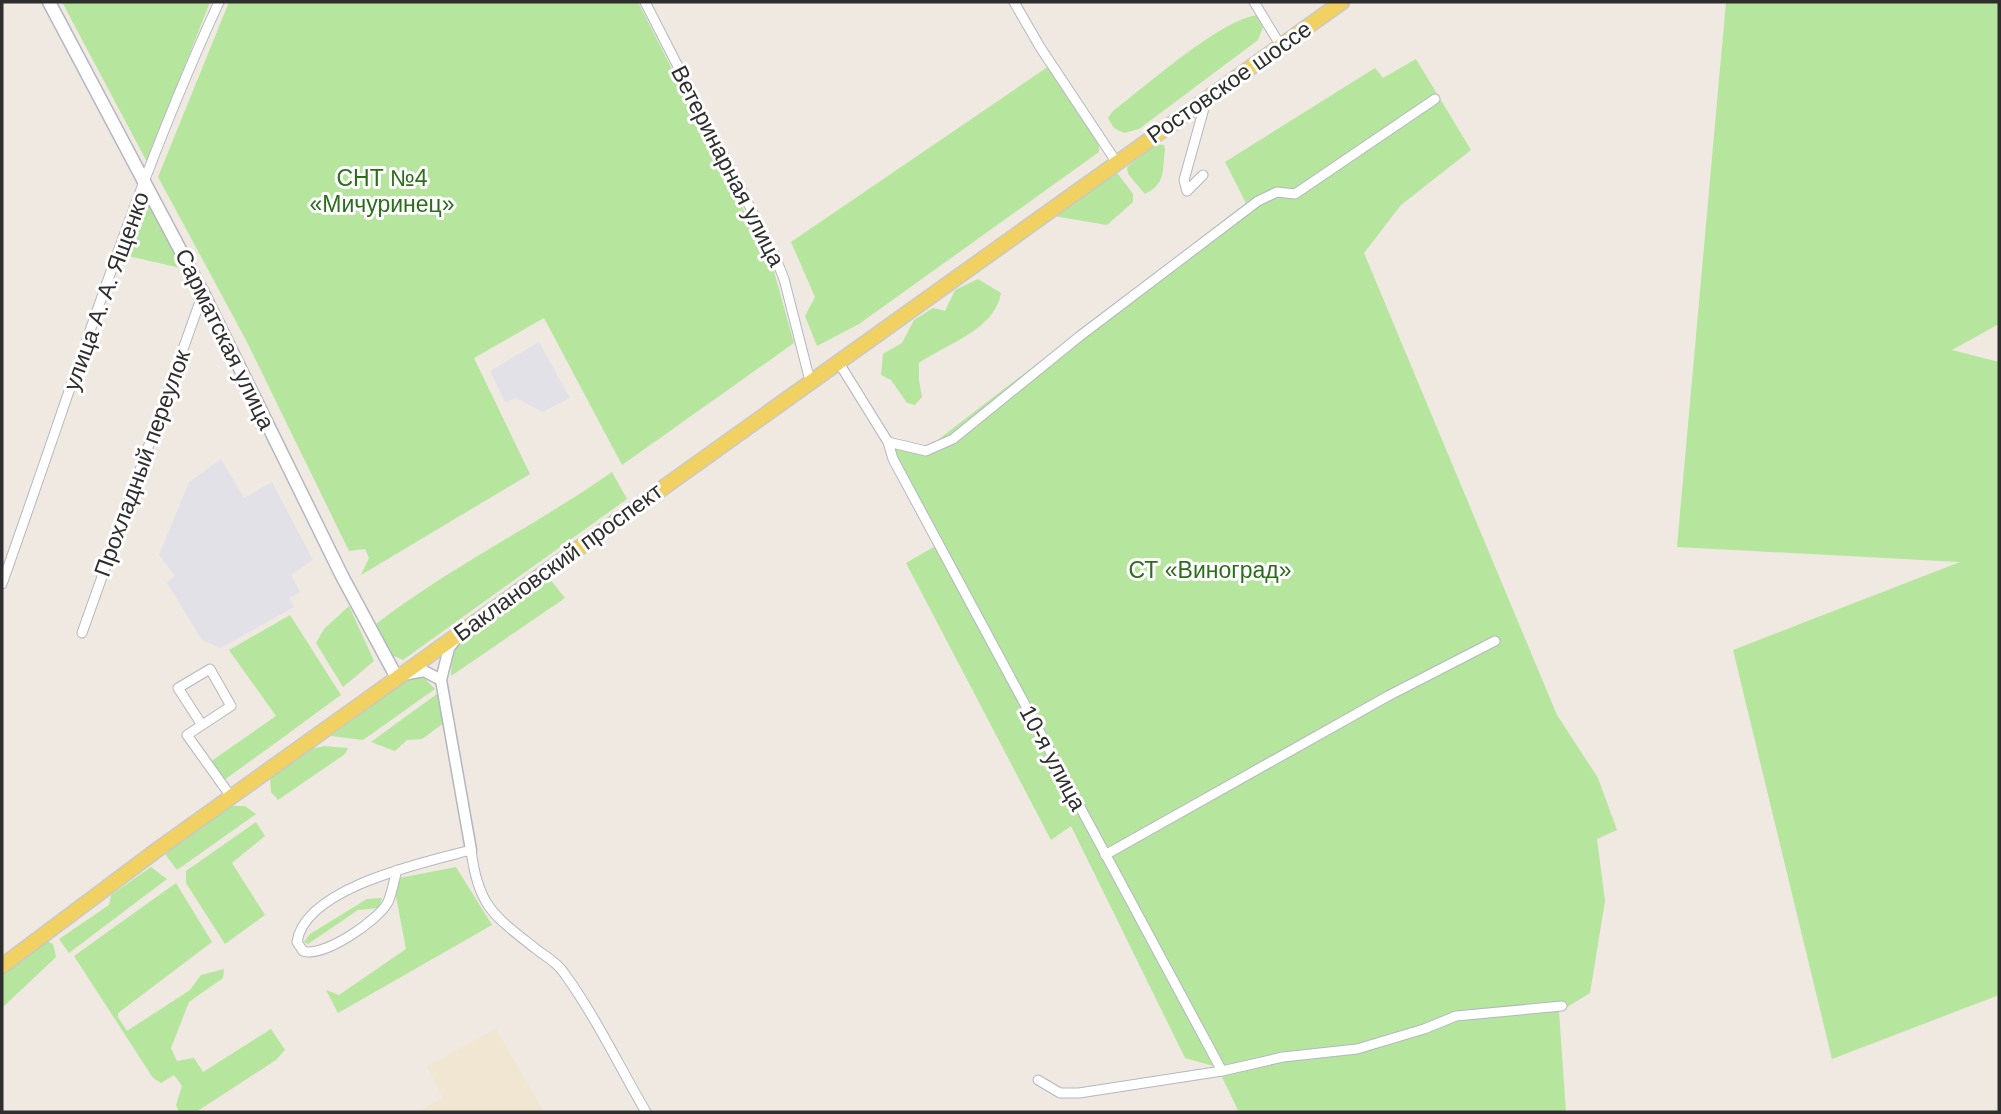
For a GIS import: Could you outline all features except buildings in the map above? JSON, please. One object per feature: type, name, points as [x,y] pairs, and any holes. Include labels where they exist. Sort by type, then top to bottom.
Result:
[{"type":"main road","name":"Сарматская улица","points":[[49,2],[146,181],[342,576],[396,675]]},
{"type":"main road","name":"Ростовское шоссе","points":[[1115,159],[1276,38],[1329,2]]},
{"type":"main road","name":"Ростовское шоссе","points":[[1115,159],[1342,2]]},
{"type":"main road","name":"Баклановский проспект","points":[[422,656],[461,632],[1115,159]]},
{"type":"main road","name":"Баклановский проспект","points":[[2,957],[809,380],[839,363],[1115,159]]},
{"type":"main road","name":"Баклановский проспект","points":[[2,966],[48,926],[227,791],[396,675]]},
{"type":"street","name":"улица А. А. Ященко","points":[[2,584],[146,181],[194,55],[219,2]]},
{"type":"street","name":"Ветеринарная улица","points":[[645,2],[774,254],[784,279],[809,380]]},
{"type":"street","points":[[1014,2],[1034,37],[1115,159]]},
{"type":"street","points":[[1254,2],[1276,38]]},
{"type":"street","points":[[1203,175],[1187,191],[1184,180],[1207,96]]},
{"type":"street","points":[[888,442],[926,451],[953,439],[1080,336],[1258,201],[1276,192],[1296,194],[1435,99]]},
{"type":"street","name":"Прохладный переулок","points":[[82,633],[203,293]]},
{"type":"street","name":"10-я улица","points":[[839,363],[888,442],[894,459],[1222,1070]]},
{"type":"street","points":[[461,632],[449,648],[441,680],[475,882],[487,906],[498,919],[562,970],[599,1027],[646,1112]]},
{"type":"street","points":[[1105,855],[1388,696],[1495,641]]},
{"type":"street","points":[[422,656],[441,680]]},
{"type":"street","points":[[202,725],[178,688],[210,669],[231,706],[187,735],[227,791]]},
{"type":"street","points":[[396,675],[425,671],[441,680]]},
{"type":"street","points":[[397,870],[388,902],[377,916],[319,951],[303,951],[297,942],[303,923],[361,883],[397,870],[471,850]]},
{"type":"street","points":[[1038,1080],[1068,1094],[1222,1070],[1283,1057],[1357,1049],[1424,1029],[1455,1016],[1562,1006]]},
{"type":"shaded area","points":[[539,342],[570,398],[542,412],[516,398],[505,402],[490,371]]},
{"type":"shaded area","points":[[221,459],[244,498],[272,482],[313,560],[291,575],[300,592],[289,598],[294,607],[221,648],[202,640],[167,583],[175,576],[159,555],[189,482]]},
{"type":"shaded area","points":[[496,1029],[544,1112],[417,1112],[443,1098],[427,1066]]},
{"type":"green space","points":[[62,2],[210,2],[147,162]]},
{"type":"green space","name":"СНТ №4 «Мичуринец»","points":[[229,2],[638,2],[773,268],[794,343],[622,465],[544,318],[474,358],[530,474],[361,575],[369,558],[365,549],[349,551],[246,340],[158,177]]},
{"type":"green space","points":[[1726,2],[1999,2],[1999,324],[1952,350],[1999,362],[1999,995],[1832,1059],[1733,650],[1960,562],[1677,547]]},
{"type":"green space","points":[[1257,15],[1263,27],[1258,40],[1139,129],[1124,133],[1114,128],[1108,118],[1113,111],[1163,71],[1224,29]]},
{"type":"green space","name":"СТ «Виноград»","points":[[1416,59],[1471,150],[1401,205],[1364,253],[1557,715],[1598,778],[1617,830],[1597,839],[1605,901],[1590,993],[1559,1012],[1566,1112],[1239,1112],[1217,1067],[1185,1058],[1071,826],[1051,840],[906,563],[937,545],[881,440],[898,441],[926,449],[1246,203],[1225,162],[1375,68],[1383,78]]},
{"type":"green space","points":[[1049,66],[1099,137],[1099,152],[859,324],[817,346],[805,316],[815,297],[791,242]]},
{"type":"green space","points":[[1156,144],[1164,145],[1165,150],[1162,176],[1157,186],[1145,194],[1128,174],[1127,167]]},
{"type":"green space","points":[[1113,174],[1118,174],[1133,194],[1133,202],[1107,225],[1054,216]]},
{"type":"green space","points":[[146,204],[151,205],[185,269],[124,255],[137,214]]},
{"type":"green space","points":[[978,279],[1001,293],[997,306],[980,326],[968,335],[919,363],[922,397],[915,405],[907,403],[891,380],[881,375],[883,354],[902,343],[914,320],[933,308],[945,311],[955,290]]},
{"type":"green space","points":[[612,472],[627,499],[403,660],[392,655],[376,624],[433,584]]},
{"type":"green space","points":[[549,578],[565,598],[451,676],[452,653],[462,639]]},
{"type":"green space","points":[[349,606],[374,661],[343,687],[316,643],[324,629]]},
{"type":"green space","points":[[290,615],[341,695],[223,781],[210,762],[276,716],[229,650]]},
{"type":"green space","points":[[414,675],[422,676],[435,689],[363,740],[331,736]]},
{"type":"green space","points":[[441,691],[445,722],[422,739],[407,740],[395,751],[371,742]]},
{"type":"green space","points":[[324,746],[348,748],[345,754],[278,800],[271,792],[270,777],[311,749]]},
{"type":"green space","points":[[232,806],[245,806],[256,814],[177,870],[165,854]]},
{"type":"green space","points":[[256,822],[265,836],[232,863],[265,915],[225,944],[186,883],[186,871]]},
{"type":"green space","points":[[151,867],[167,879],[69,953],[59,939],[109,905],[111,895]]},
{"type":"green space","points":[[456,867],[492,925],[338,1013],[326,990],[339,995],[406,949],[394,886],[399,878]]},
{"type":"green space","points":[[176,883],[212,942],[118,1013],[127,1031],[190,990],[201,975],[224,969],[223,978],[189,1002],[171,1048],[177,1061],[194,1058],[203,1072],[271,1029],[285,1050],[276,1060],[196,1112],[179,1112],[176,1105],[182,1086],[174,1075],[161,1083],[153,1078],[74,956]]},
{"type":"green space","points":[[382,898],[379,908],[358,910],[308,944],[304,942],[310,934],[367,899]]},
{"type":"green space","points":[[47,941],[53,944],[56,957],[2,1008],[2,974]]}]
